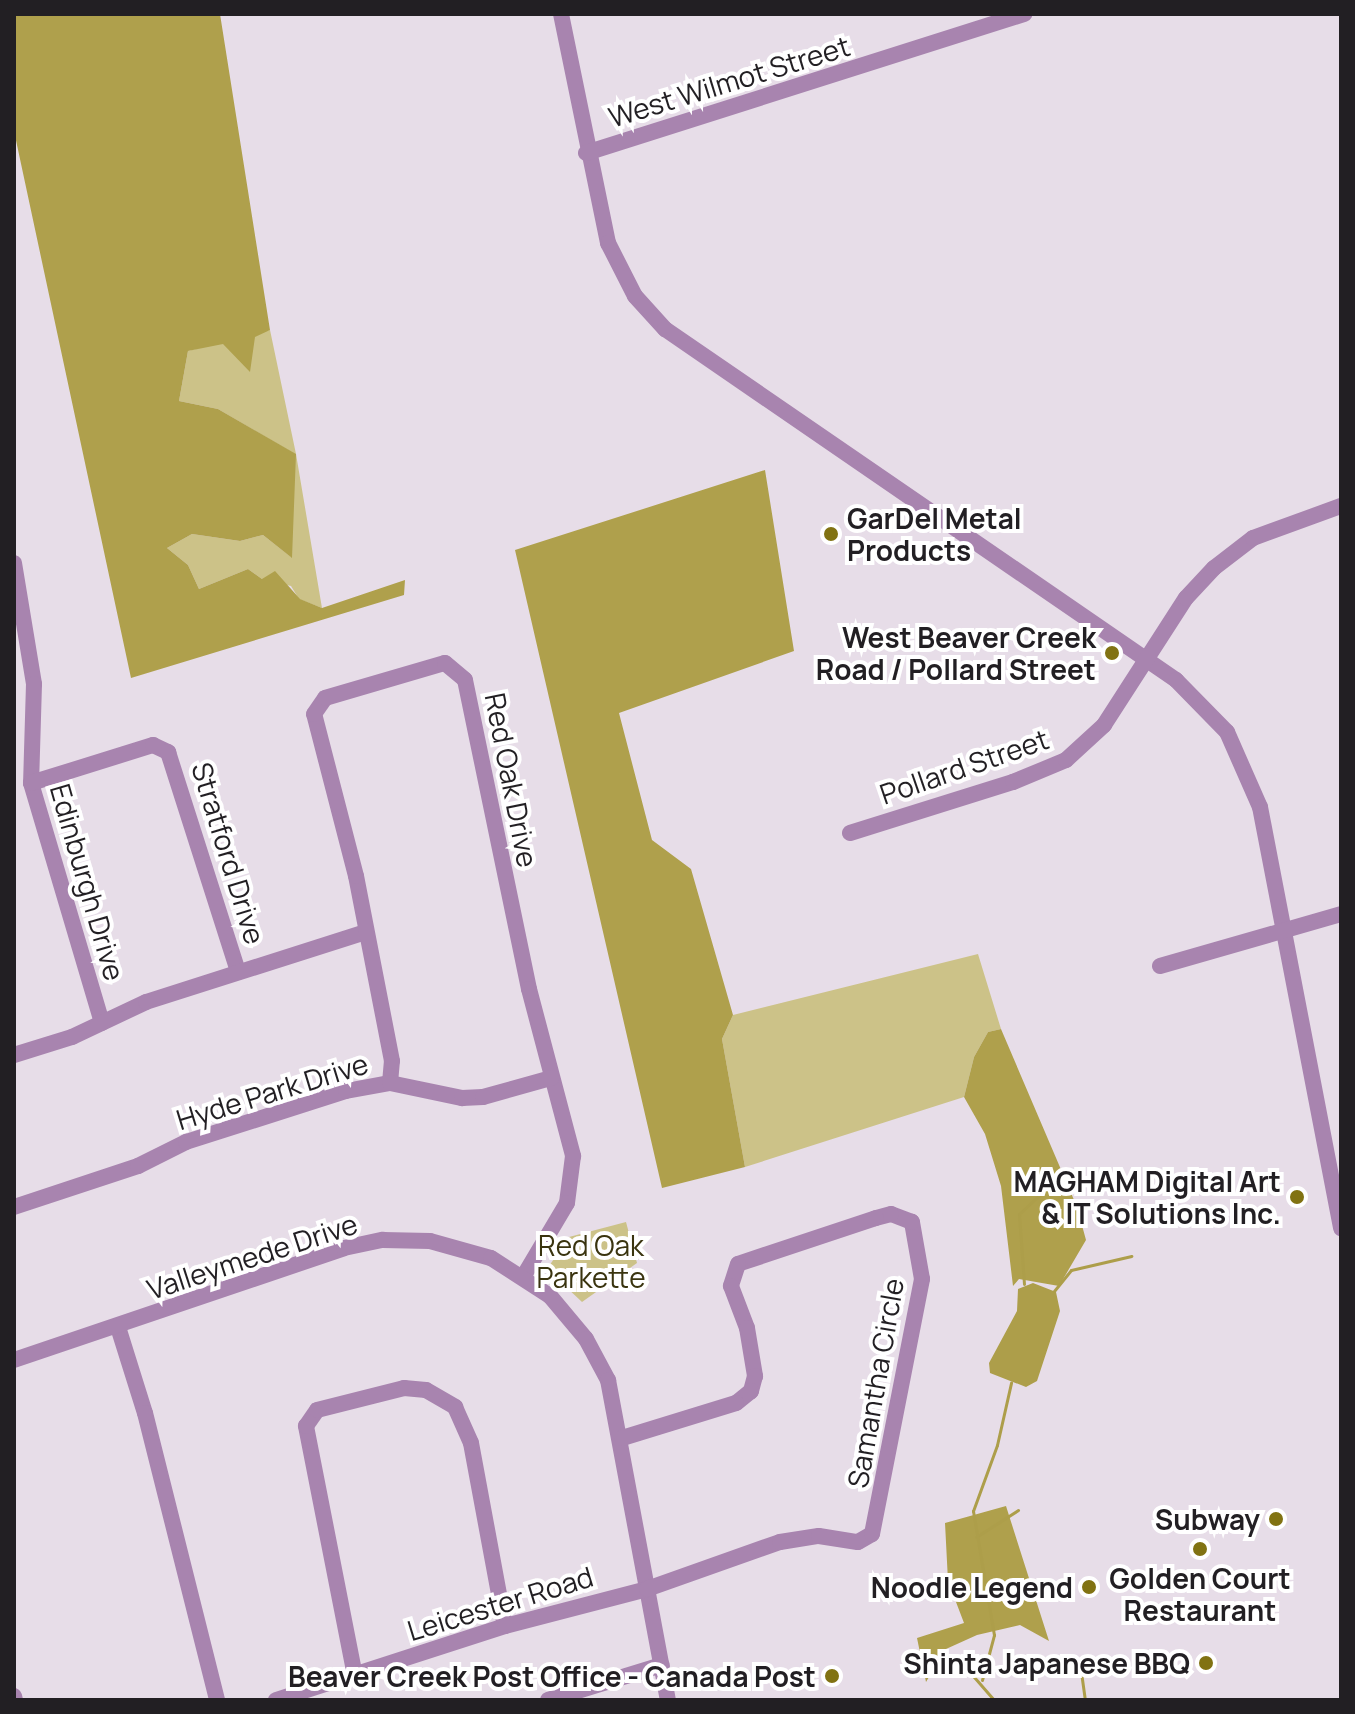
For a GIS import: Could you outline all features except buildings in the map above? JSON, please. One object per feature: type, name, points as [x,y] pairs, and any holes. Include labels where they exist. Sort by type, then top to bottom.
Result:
[{"type":"street","points":[[561,14],[586,153],[608,243],[635,296],[665,329],[1148,661],[1201,701],[1237,748],[1260,807],[1341,1228]]},
{"type":"street","name":"West Wilmot Street","points":[[586,153],[1025,14]]},
{"type":"street","name":"Pollard Street","points":[[850,833],[1013,782],[1066,760],[1104,725],[1186,598],[1224,560],[1253,538],[1341,506]]},
{"type":"street","name":"Edinburgh Drive","points":[[14,563],[34,684],[31,783],[102,1023]]},
{"type":"street","name":"Red Oak Drive","points":[[390,1083],[392,1061],[366,932],[314,714],[325,698],[445,663],[465,680],[551,1078],[568,1129],[572,1181],[567,1203],[523,1277]]},
{"type":"street","name":"Stratford Drive","points":[[31,783],[153,745],[168,752],[238,972]]},
{"type":"street","points":[[1160,966],[1284,926],[1341,914]]},
{"type":"street","points":[[14,1055],[102,1023],[146,1002],[366,932]]},
{"type":"street","name":"Hyde Park Drive","points":[[14,1207],[138,1166],[186,1142],[346,1091],[390,1083],[462,1098],[551,1078]]},
{"type":"street","name":"Samantha Circle","points":[[622,1438],[736,1403],[751,1391],[755,1376],[747,1328],[731,1286],[738,1264],[891,1214],[912,1222],[922,1279],[872,1534],[858,1542],[799,1537],[647,1589]]},
{"type":"street","name":"Valleymede Drive","points":[[14,1360],[208,1298],[260,1274],[383,1240],[466,1248],[523,1277],[550,1296],[599,1359],[622,1438],[668,1700]]},
{"type":"street","points":[[118,1327],[145,1413],[217,1700]]},
{"type":"street","points":[[355,1676],[306,1426],[317,1410],[404,1388],[426,1390],[455,1407],[471,1443],[505,1626]]},
{"type":"street","name":"Leicester Road","points":[[276,1700],[505,1626],[647,1589]]},
{"type":"street","points":[[548,1700],[662,1665]]},
{"type":"green space","points":[[270,330],[296,454],[322,608],[299,599],[291,586],[262,579],[248,569],[199,589],[188,565],[167,548],[192,534],[240,541],[263,535],[291,557],[295,454],[218,409],[179,401],[188,351]]},
{"type":"green space","points":[[978,954],[1001,1029],[988,1032],[974,1057],[964,1097],[745,1167],[722,1039],[733,1015]]},
{"type":"green space","name":"Red Oak Parkette","points":[[626,1222],[637,1263],[582,1302],[547,1269],[569,1237]]},
{"type":"shaded area","points":[[14,14],[220,14],[270,330],[255,337],[250,372],[223,344],[188,351],[179,401],[218,409],[296,454],[292,558],[263,535],[240,541],[192,534],[167,548],[188,565],[199,589],[248,569],[262,579],[275,571],[300,599],[322,608],[405,580],[404,595],[131,678],[14,131]]},
{"type":"shaded area","points":[[765,470],[794,651],[619,713],[652,840],[691,869],[733,1015],[722,1039],[745,1167],[662,1188],[515,550]]},
{"type":"shaded area","points":[[1001,1029],[1077,1207],[1086,1240],[1059,1286],[1019,1279],[1013,1286],[1001,1186],[985,1134],[964,1097],[974,1057],[988,1032]]},
{"type":"shaded area","points":[[1033,1283],[1056,1292],[1060,1311],[1037,1381],[1026,1387],[990,1373],[989,1363],[1017,1311],[1018,1289]]},
{"type":"shaded area","points":[[1006,1506],[1049,1641],[1020,1625],[977,1635],[946,1649],[926,1682],[917,1638],[964,1623],[948,1581],[945,1523]]},
{"type":"waterway","points":[[1024,1284],[1019,1214],[1043,1192],[1047,1176]]},
{"type":"waterway","points":[[1054,1291],[1071,1270],[1131,1256]]},
{"type":"waterway","points":[[982,1680],[994,1635],[973,1511],[997,1445],[1011,1383]]},
{"type":"waterway","points":[[976,1537],[1018,1510]]},
{"type":"waterway","points":[[927,1652],[961,1662],[994,1700]]},
{"type":"waterway","points":[[1081,1672],[1085,1700]]},
{"type":"place","name":"GarDel Metal Products","points":[[831,534]]},
{"type":"place","name":"West Beaver Creek Road / Pollard Street","points":[[1112,653]]},
{"type":"place","name":"MAGHAM Digital Art & IT Solutions Inc.","points":[[1297,1197]]},
{"type":"place","name":"Subway","points":[[1276,1519]]},
{"type":"place","name":"Golden Court Restaurant","points":[[1200,1549]]},
{"type":"place","name":"Noodle Legend","points":[[1089,1587]]},
{"type":"place","name":"Shinta Japanese BBQ","points":[[1206,1663]]},
{"type":"place","name":"Beaver Creek Post Office - Canada Post","points":[[832,1676]]}]
